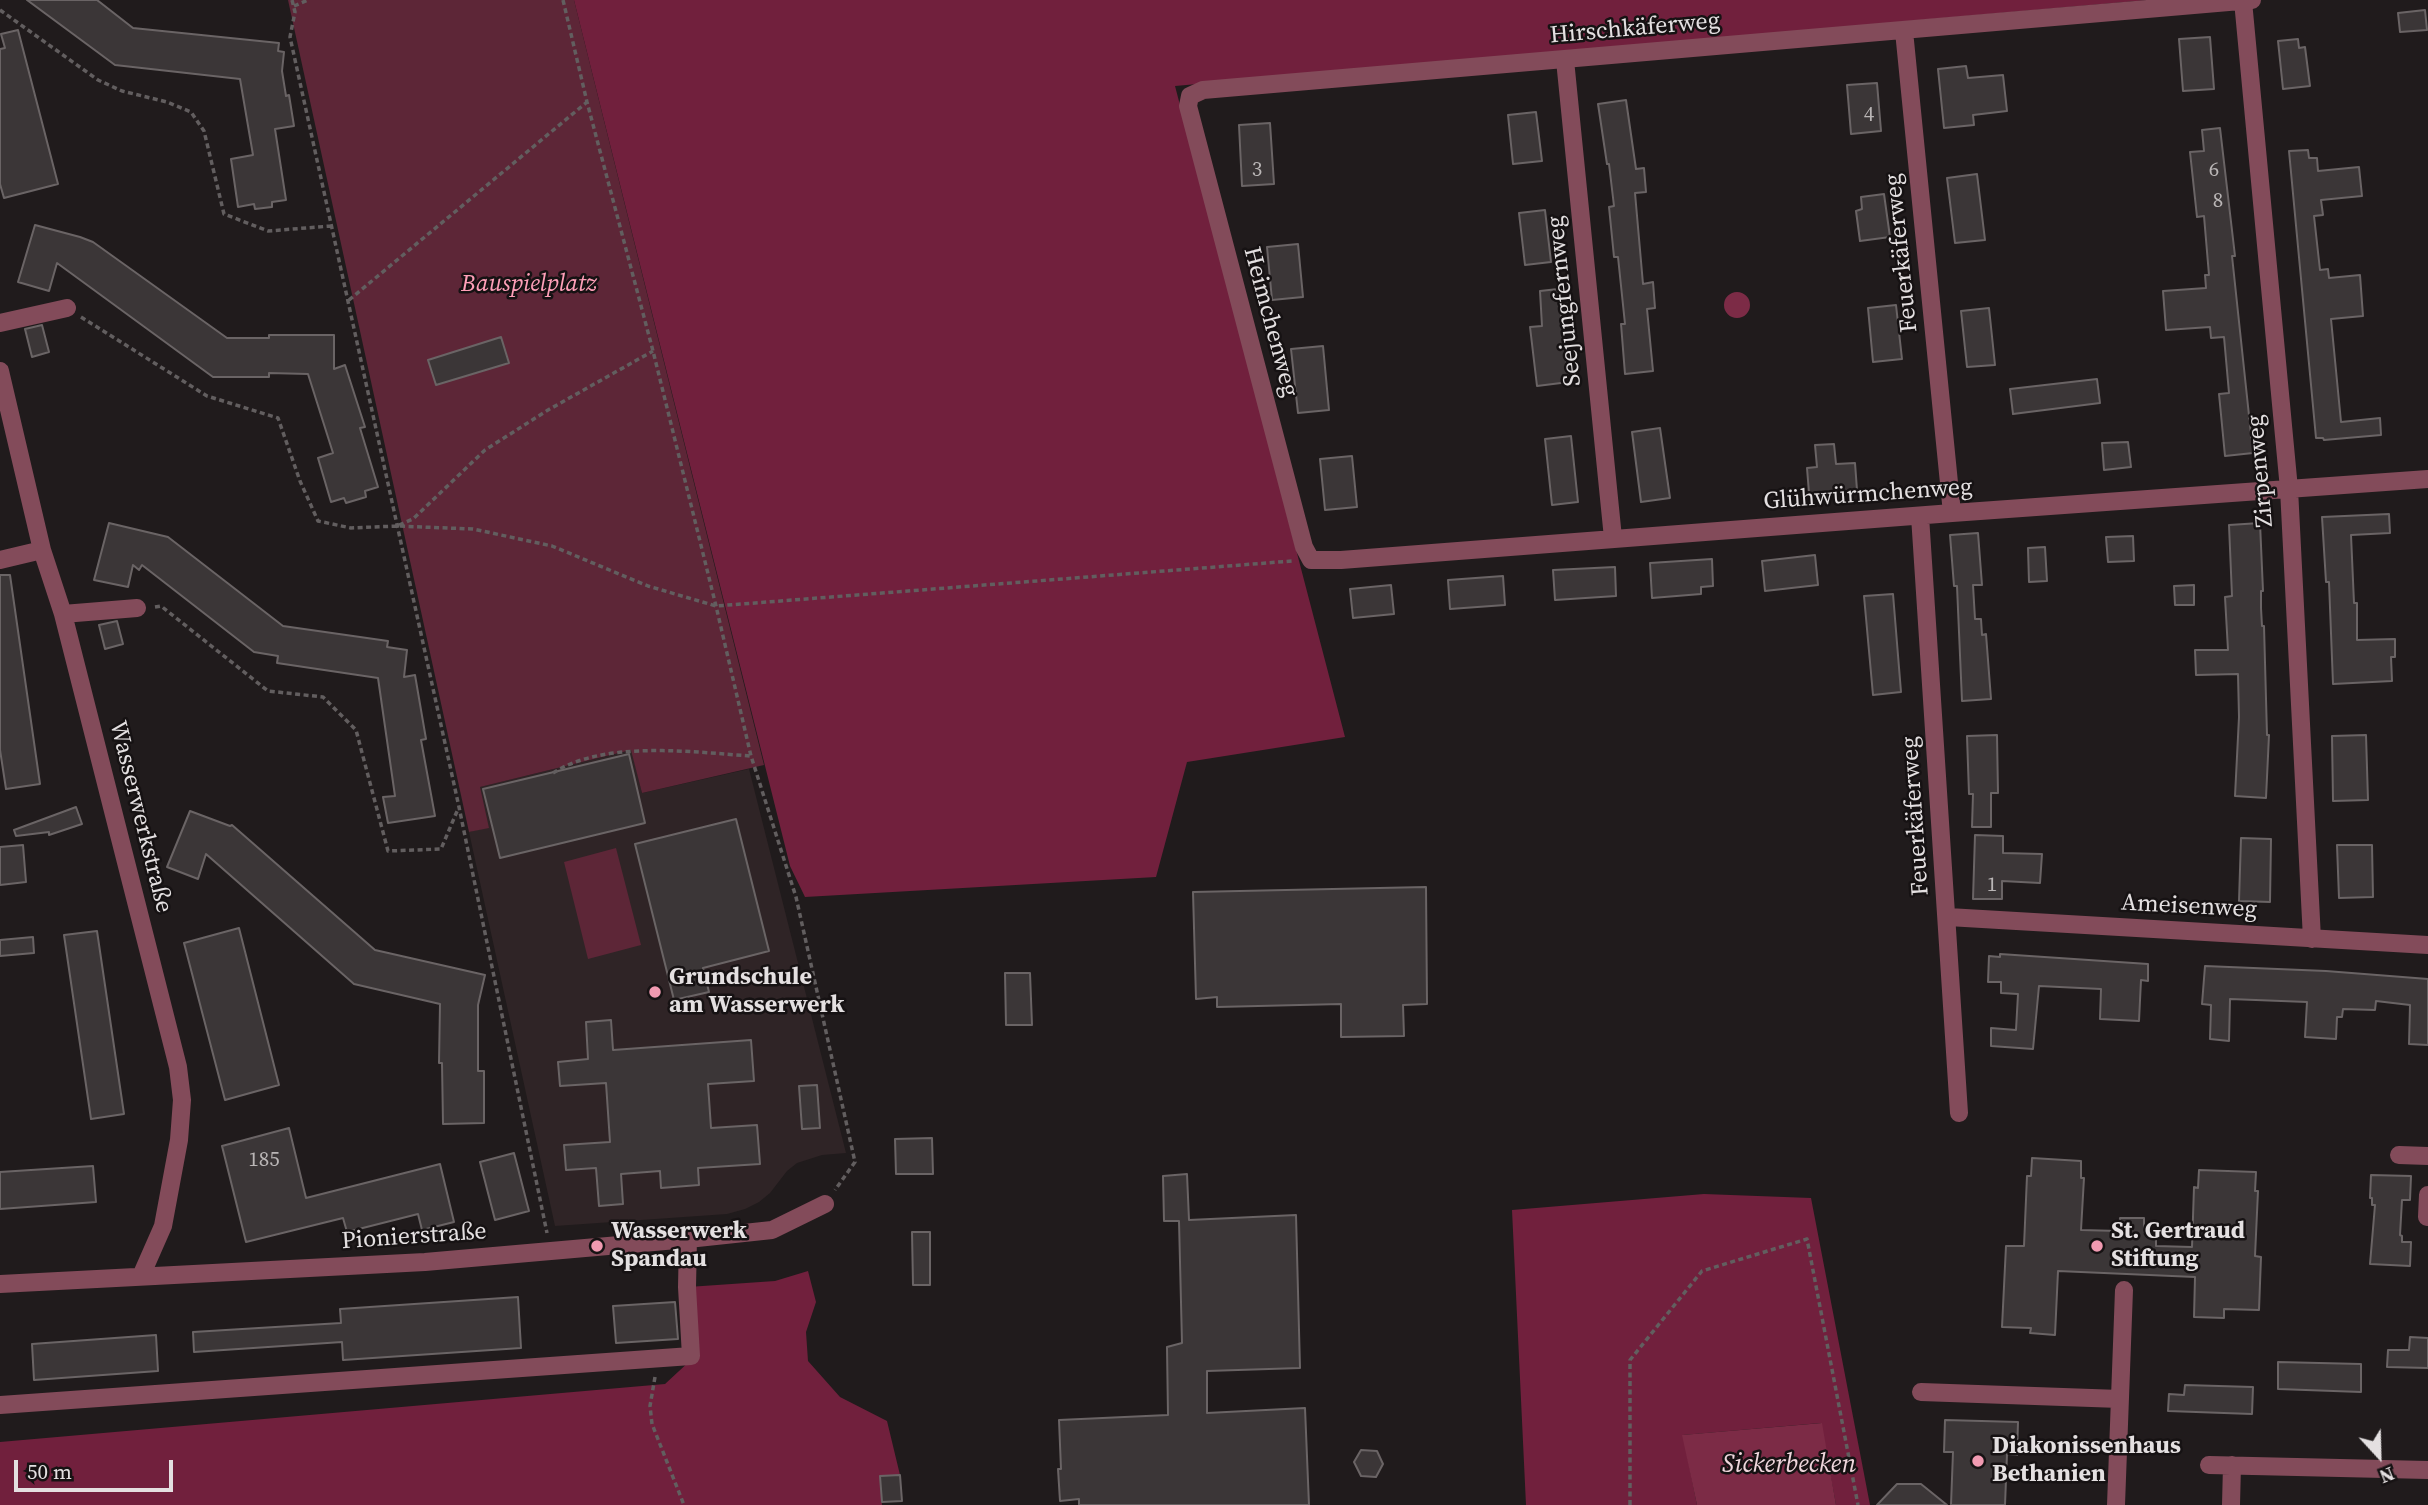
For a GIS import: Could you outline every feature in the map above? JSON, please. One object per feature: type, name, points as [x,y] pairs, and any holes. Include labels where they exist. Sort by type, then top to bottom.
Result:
[{"type":"street","name":"Hirschkäferweg","points":[[1191,96],[1203,90],[2252,0]]},
{"type":"street","name":"Zirpenweg","points":[[2243,1],[2289,489],[2312,939]]},
{"type":"street","name":"Feuerkäferweg","points":[[1904,31],[1952,513]]},
{"type":"street","name":"Seejungfernweg","points":[[1565,60],[1613,538]]},
{"type":"street","name":"Heimchenweg","points":[[1191,96],[1188,106],[1304,547],[1311,560]]},
{"type":"street","points":[[0,323],[67,308]]},
{"type":"street","name":"Wasserwerkstraße","points":[[0,372],[42,550],[63,614],[179,1078],[182,1100],[180,1140],[163,1226],[141,1276]]},
{"type":"street","name":"Glühwürmchenweg","points":[[1311,560],[1341,560],[2428,479]]},
{"type":"street","name":"Feuerkäferweg","points":[[1920,516],[1959,1113]]},
{"type":"street","points":[[0,559],[42,550]]},
{"type":"street","points":[[63,614],[137,608]]},
{"type":"street","name":"Ameisenweg","points":[[1948,917],[2428,945]]},
{"type":"street","points":[[2399,1155],[2428,1156]]},
{"type":"street","points":[[2427,1217],[2428,1195]]},
{"type":"street","name":"Pionierstraße","points":[[0,1284],[425,1262],[688,1239],[772,1230],[825,1204]]},
{"type":"street","points":[[0,1405],[691,1356],[687,1287],[688,1239]]},
{"type":"street","points":[[2116,1505],[2124,1290]]},
{"type":"street","points":[[1921,1392],[2120,1399]]},
{"type":"street","points":[[2208,1465],[2428,1470]]},
{"type":"street","points":[[2231,1505],[2232,1465]]},
{"type":"path","points":[[292,0],[295,12],[290,37],[459,807],[544,1211],[550,1251]]},
{"type":"path","points":[[294,6],[308,0]]},
{"type":"path","points":[[563,0],[587,103],[653,351],[751,756],[796,897],[855,1162],[825,1204]]},
{"type":"path","points":[[0,10],[98,80],[122,91],[167,102],[191,112],[204,131],[224,214],[268,231],[331,226]]},
{"type":"path","points":[[349,300],[587,103]]},
{"type":"path","points":[[67,308],[207,396],[278,418],[300,481],[318,521],[351,528],[397,526],[473,529],[552,547],[648,586],[716,606],[1311,560]]},
{"type":"path","points":[[397,526],[412,519],[485,450],[548,410],[653,351]]},
{"type":"path","points":[[137,608],[161,606],[268,691],[323,697],[356,730],[387,851],[440,849],[459,807]]},
{"type":"path","points":[[553,773],[567,763],[606,754],[662,752],[751,756]]},
{"type":"path","points":[[1630,1505],[1630,1360],[1702,1271],[1807,1239],[1858,1505]]},
{"type":"path","points":[[658,1358],[650,1406],[652,1423],[684,1505]]},
{"type":"shaded area","points":[[574,0],[2148,0],[1175,86],[1345,737],[1187,762],[1156,877],[805,897],[790,866]]},
{"type":"shaded area","name":"Grundschule am Wasserwerk","points":[[632,750],[642,793],[749,769],[846,1153],[822,1155],[797,1163],[759,1202],[727,1214],[555,1226],[469,832],[488,827],[479,787]]},
{"type":"shaded area","points":[[1704,1194],[1811,1198],[1870,1505],[1836,1505],[1821,1423],[1683,1435],[1697,1505],[1526,1505],[1512,1210]]},
{"type":"shaded area","points":[[808,1271],[816,1302],[806,1332],[808,1361],[840,1397],[887,1421],[900,1475],[880,1477],[882,1505],[0,1505],[0,1442],[665,1384],[692,1359],[688,1287],[775,1281]]},
{"type":"green space","name":"Bauspielplatz","points":[[288,0],[574,0],[764,765],[642,793],[631,750],[480,787],[489,828],[469,832]]},
{"type":"green space","points":[[616,848],[641,945],[588,959],[564,862]]},
{"type":"water","points":[[1737,292],[1746,296],[1750,305],[1746,314],[1737,318],[1728,314],[1724,305],[1728,296]]},
{"type":"water","name":"Sickerbecken","points":[[1822,1423],[1836,1505],[1697,1505],[1682,1435]]},
{"type":"building","points":[[27,0],[97,0],[133,28],[279,43],[278,51],[284,52],[282,71],[294,126],[275,129],[286,200],[272,202],[272,207],[255,209],[254,204],[238,207],[231,159],[253,155],[240,79],[115,65]]},
{"type":"building","points":[[2425,10],[2427,30],[2400,32],[2398,13]]},
{"type":"building","points":[[18,30],[58,184],[4,198],[0,184],[0,49],[5,48],[1,34]]},
{"type":"building","points":[[2210,37],[2214,89],[2183,91],[2179,39]]},
{"type":"building","points":[[2298,39],[2299,48],[2305,47],[2310,86],[2283,89],[2278,41]]},
{"type":"building","points":[[1966,66],[1968,78],[2003,75],[2007,111],[1973,115],[1974,125],[1944,128],[1938,69]]},
{"type":"building","points":[[1877,83],[1881,131],[1851,134],[1847,85]]},
{"type":"building","points":[[1626,100],[1636,169],[1644,168],[1646,192],[1635,193],[1643,284],[1653,282],[1655,308],[1647,309],[1653,371],[1625,374],[1621,324],[1625,324],[1618,257],[1614,257],[1609,207],[1614,206],[1598,104]]},
{"type":"building","points":[[1536,112],[1542,161],[1513,164],[1508,115]]},
{"type":"building","points":[[1270,123],[1274,184],[1242,186],[1239,125]]},
{"type":"building","points":[[2220,128],[2253,453],[2225,456],[2219,394],[2229,393],[2224,337],[2211,338],[2210,327],[2166,330],[2163,291],[2206,288],[2205,275],[2209,275],[2204,216],[2197,217],[2190,152],[2204,151],[2202,130]]},
{"type":"building","points":[[2308,150],[2309,158],[2317,158],[2318,171],[2359,167],[2362,196],[2321,200],[2323,215],[2314,216],[2320,270],[2328,269],[2329,278],[2360,275],[2363,316],[2331,319],[2341,422],[2380,418],[2381,435],[2324,440],[2316,438],[2289,151]]},
{"type":"building","points":[[1977,174],[1985,240],[1955,243],[1947,178]]},
{"type":"building","points":[[1884,194],[1890,237],[1860,241],[1856,211],[1862,209],[1861,197]]},
{"type":"building","points":[[1545,210],[1551,262],[1525,265],[1519,213]]},
{"type":"building","points":[[35,225],[93,242],[227,338],[334,335],[334,369],[345,365],[365,427],[360,428],[378,487],[365,491],[366,497],[346,503],[344,498],[331,502],[318,458],[333,453],[308,374],[269,373],[269,377],[213,377],[57,263],[49,291],[18,282]]},
{"type":"building","points":[[1298,244],[1303,297],[1272,300],[1267,247]]},
{"type":"building","points":[[1558,289],[1569,382],[1537,386],[1530,327],[1542,326],[1540,291]]},
{"type":"building","points":[[1896,305],[1902,359],[1873,362],[1868,308]]},
{"type":"building","points":[[1989,308],[1995,365],[1967,367],[1961,311]]},
{"type":"building","points":[[42,325],[49,352],[32,357],[25,329]]},
{"type":"building","points":[[501,337],[509,363],[436,385],[428,360]]},
{"type":"building","points":[[1323,346],[1329,410],[1298,413],[1291,349]]},
{"type":"building","points":[[2097,379],[2100,403],[2013,414],[2010,389]]},
{"type":"building","points":[[1660,428],[1670,498],[1641,502],[1632,432]]},
{"type":"building","points":[[1571,436],[1578,502],[1552,505],[1545,439]]},
{"type":"building","points":[[2128,442],[2131,467],[2104,470],[2102,443]]},
{"type":"building","points":[[1834,444],[1836,464],[1855,463],[1857,490],[1809,493],[1807,468],[1817,467],[1815,445]]},
{"type":"building","points":[[1352,456],[1357,507],[1325,510],[1320,459]]},
{"type":"building","points":[[2389,514],[2390,533],[2351,535],[2354,603],[2357,603],[2357,640],[2395,639],[2395,657],[2391,657],[2392,681],[2333,684],[2329,582],[2326,582],[2322,517]]},
{"type":"building","points":[[109,523],[168,537],[283,626],[388,641],[387,647],[407,650],[404,677],[415,675],[426,739],[421,740],[435,816],[388,823],[383,797],[395,796],[378,678],[277,663],[278,656],[254,652],[142,565],[139,570],[133,565],[128,587],[94,580]]},
{"type":"building","points":[[2260,523],[2263,591],[2261,608],[2269,735],[2266,798],[2235,796],[2238,674],[2196,675],[2195,650],[2228,650],[2225,597],[2232,596],[2229,525]]},
{"type":"building","points":[[1978,533],[1982,585],[1973,585],[1975,619],[1981,619],[1982,635],[1986,634],[1991,699],[1962,701],[1957,586],[1954,586],[1950,535]]},
{"type":"building","points":[[2133,536],[2134,561],[2108,562],[2106,537]]},
{"type":"building","points":[[2045,547],[2047,581],[2029,582],[2028,548]]},
{"type":"building","points":[[1815,555],[1818,585],[1765,591],[1762,561]]},
{"type":"building","points":[[1712,559],[1713,586],[1701,587],[1701,594],[1652,598],[1650,563]]},
{"type":"building","points":[[1615,567],[1616,596],[1555,600],[1553,570]]},
{"type":"building","points":[[0,575],[10,575],[40,784],[6,789],[0,750]]},
{"type":"building","points":[[1503,576],[1505,605],[1450,609],[1448,580]]},
{"type":"building","points":[[1391,585],[1394,614],[1353,618],[1350,589]]},
{"type":"building","points":[[2194,585],[2194,605],[2175,605],[2174,586]]},
{"type":"building","points":[[1893,594],[1901,692],[1873,695],[1864,596]]},
{"type":"building","points":[[117,621],[123,644],[105,649],[99,625]]},
{"type":"building","points":[[1997,735],[1998,793],[1991,793],[1991,827],[1972,827],[1973,794],[1969,794],[1967,736]]},
{"type":"building","points":[[2366,735],[2368,800],[2333,801],[2332,736]]},
{"type":"building","points":[[629,754],[645,823],[500,858],[483,789]]},
{"type":"building","points":[[76,807],[82,824],[49,835],[49,832],[16,836],[14,830]]},
{"type":"building","points":[[190,811],[232,825],[375,950],[485,975],[478,1005],[478,1071],[484,1071],[484,1123],[443,1124],[442,1063],[439,1063],[440,1004],[354,984],[206,854],[198,879],[167,867]]},
{"type":"building","points":[[736,819],[769,951],[703,968],[709,992],[674,1000],[635,844]]},
{"type":"building","points":[[1975,835],[2003,836],[2003,853],[2042,854],[2040,883],[2002,881],[2002,899],[1973,899]]},
{"type":"building","points":[[2241,838],[2271,839],[2270,902],[2239,901]]},
{"type":"building","points":[[23,845],[26,882],[0,885],[0,847]]},
{"type":"building","points":[[2337,845],[2372,845],[2373,897],[2339,898]]},
{"type":"building","points":[[1426,887],[1427,1004],[1403,1005],[1404,1036],[1341,1037],[1341,1004],[1217,1007],[1217,997],[1196,999],[1193,892]]},
{"type":"building","points":[[239,928],[279,1085],[225,1100],[184,943]]},
{"type":"building","points":[[97,931],[124,1114],[91,1119],[64,935]]},
{"type":"building","points":[[33,937],[34,953],[0,956],[0,940]]},
{"type":"building","points":[[2000,954],[2148,964],[2148,981],[2141,980],[2139,1021],[2100,1019],[2101,989],[2039,986],[2033,1049],[1991,1046],[1991,1028],[2016,1030],[2018,994],[2001,993],[2001,982],[1988,982],[1989,956],[2000,957]]},
{"type":"building","points":[[2205,966],[2428,979],[2428,1045],[2409,1044],[2410,1005],[2376,1001],[2375,1010],[2343,1009],[2342,1017],[2337,1017],[2336,1039],[2305,1037],[2307,1002],[2230,999],[2229,1041],[2210,1039],[2211,1005],[2202,1004]]},
{"type":"building","points":[[1005,973],[1030,973],[1032,1025],[1006,1025]]},
{"type":"building","points":[[611,1020],[613,1050],[751,1040],[754,1081],[708,1084],[711,1128],[757,1125],[760,1164],[698,1168],[699,1185],[661,1188],[660,1171],[621,1174],[623,1204],[599,1206],[596,1168],[566,1170],[564,1145],[610,1142],[606,1083],[560,1086],[558,1062],[588,1059],[586,1022]]},
{"type":"building","points":[[817,1085],[820,1128],[802,1129],[799,1086]]},
{"type":"building","points":[[289,1128],[306,1198],[440,1164],[454,1222],[422,1230],[418,1214],[347,1232],[343,1218],[246,1242],[222,1146]]},
{"type":"building","points":[[932,1138],[933,1174],[896,1174],[895,1139]]},
{"type":"building","points":[[514,1153],[529,1211],[495,1220],[480,1162]]},
{"type":"building","name":"St. Gertraud Stiftung","points":[[2032,1158],[2081,1161],[2081,1178],[2084,1178],[2081,1230],[2119,1231],[2120,1218],[2144,1218],[2144,1232],[2156,1233],[2156,1246],[2192,1247],[2194,1187],[2198,1188],[2199,1170],[2256,1172],[2255,1191],[2258,1191],[2255,1256],[2261,1257],[2259,1310],[2224,1309],[2224,1318],[2194,1317],[2195,1277],[2058,1271],[2055,1335],[2030,1333],[2031,1328],[2002,1327],[2006,1246],[2024,1246],[2027,1176],[2031,1176]]},
{"type":"building","points":[[93,1166],[96,1202],[0,1209],[0,1172]]},
{"type":"building","points":[[1187,1174],[1189,1220],[1296,1215],[1300,1368],[1207,1371],[1207,1413],[1305,1408],[1309,1505],[1079,1505],[1079,1499],[1060,1501],[1059,1420],[1168,1415],[1167,1347],[1182,1343],[1179,1221],[1164,1221],[1163,1176]]},
{"type":"building","points":[[2371,1175],[2411,1176],[2410,1200],[2402,1200],[2400,1235],[2402,1242],[2411,1242],[2410,1266],[2370,1264],[2375,1205],[2372,1205],[2370,1198]]},
{"type":"building","points":[[912,1232],[930,1232],[930,1285],[913,1285]]},
{"type":"building","points":[[518,1297],[521,1348],[343,1360],[342,1342],[194,1352],[193,1332],[341,1323],[340,1309]]},
{"type":"building","points":[[675,1302],[678,1339],[616,1343],[613,1306]]},
{"type":"building","points":[[156,1335],[158,1371],[34,1380],[32,1344]]},
{"type":"building","points":[[2410,1337],[2428,1338],[2428,1368],[2387,1367],[2388,1350],[2409,1350]]},
{"type":"building","points":[[2278,1362],[2361,1364],[2361,1392],[2278,1389]]},
{"type":"building","points":[[2185,1385],[2253,1387],[2252,1414],[2168,1411],[2169,1394],[2184,1395]]},
{"type":"building","name":"Diakonissenhaus Bethanien","points":[[1945,1420],[2018,1422],[2017,1455],[2007,1454],[2005,1505],[1951,1505],[1953,1452],[1944,1452]]},
{"type":"building","points":[[1361,1450],[1377,1451],[1383,1464],[1376,1477],[1361,1476],[1354,1462]]},
{"type":"building","points":[[900,1475],[902,1501],[882,1502],[880,1476]]},
{"type":"building","points":[[1897,1484],[1921,1484],[1947,1505],[1877,1505]]},
{"type":"place","name":"Grundschule am Wasserwerk","points":[[655,992]]},
{"type":"place","name":"Wasserwerk Spandau","points":[[597,1246]]},
{"type":"place","name":"St. Gertraud Stiftung","points":[[2097,1246]]},
{"type":"place","name":"Diakonissenhaus Bethanien","points":[[1978,1461]]}]
